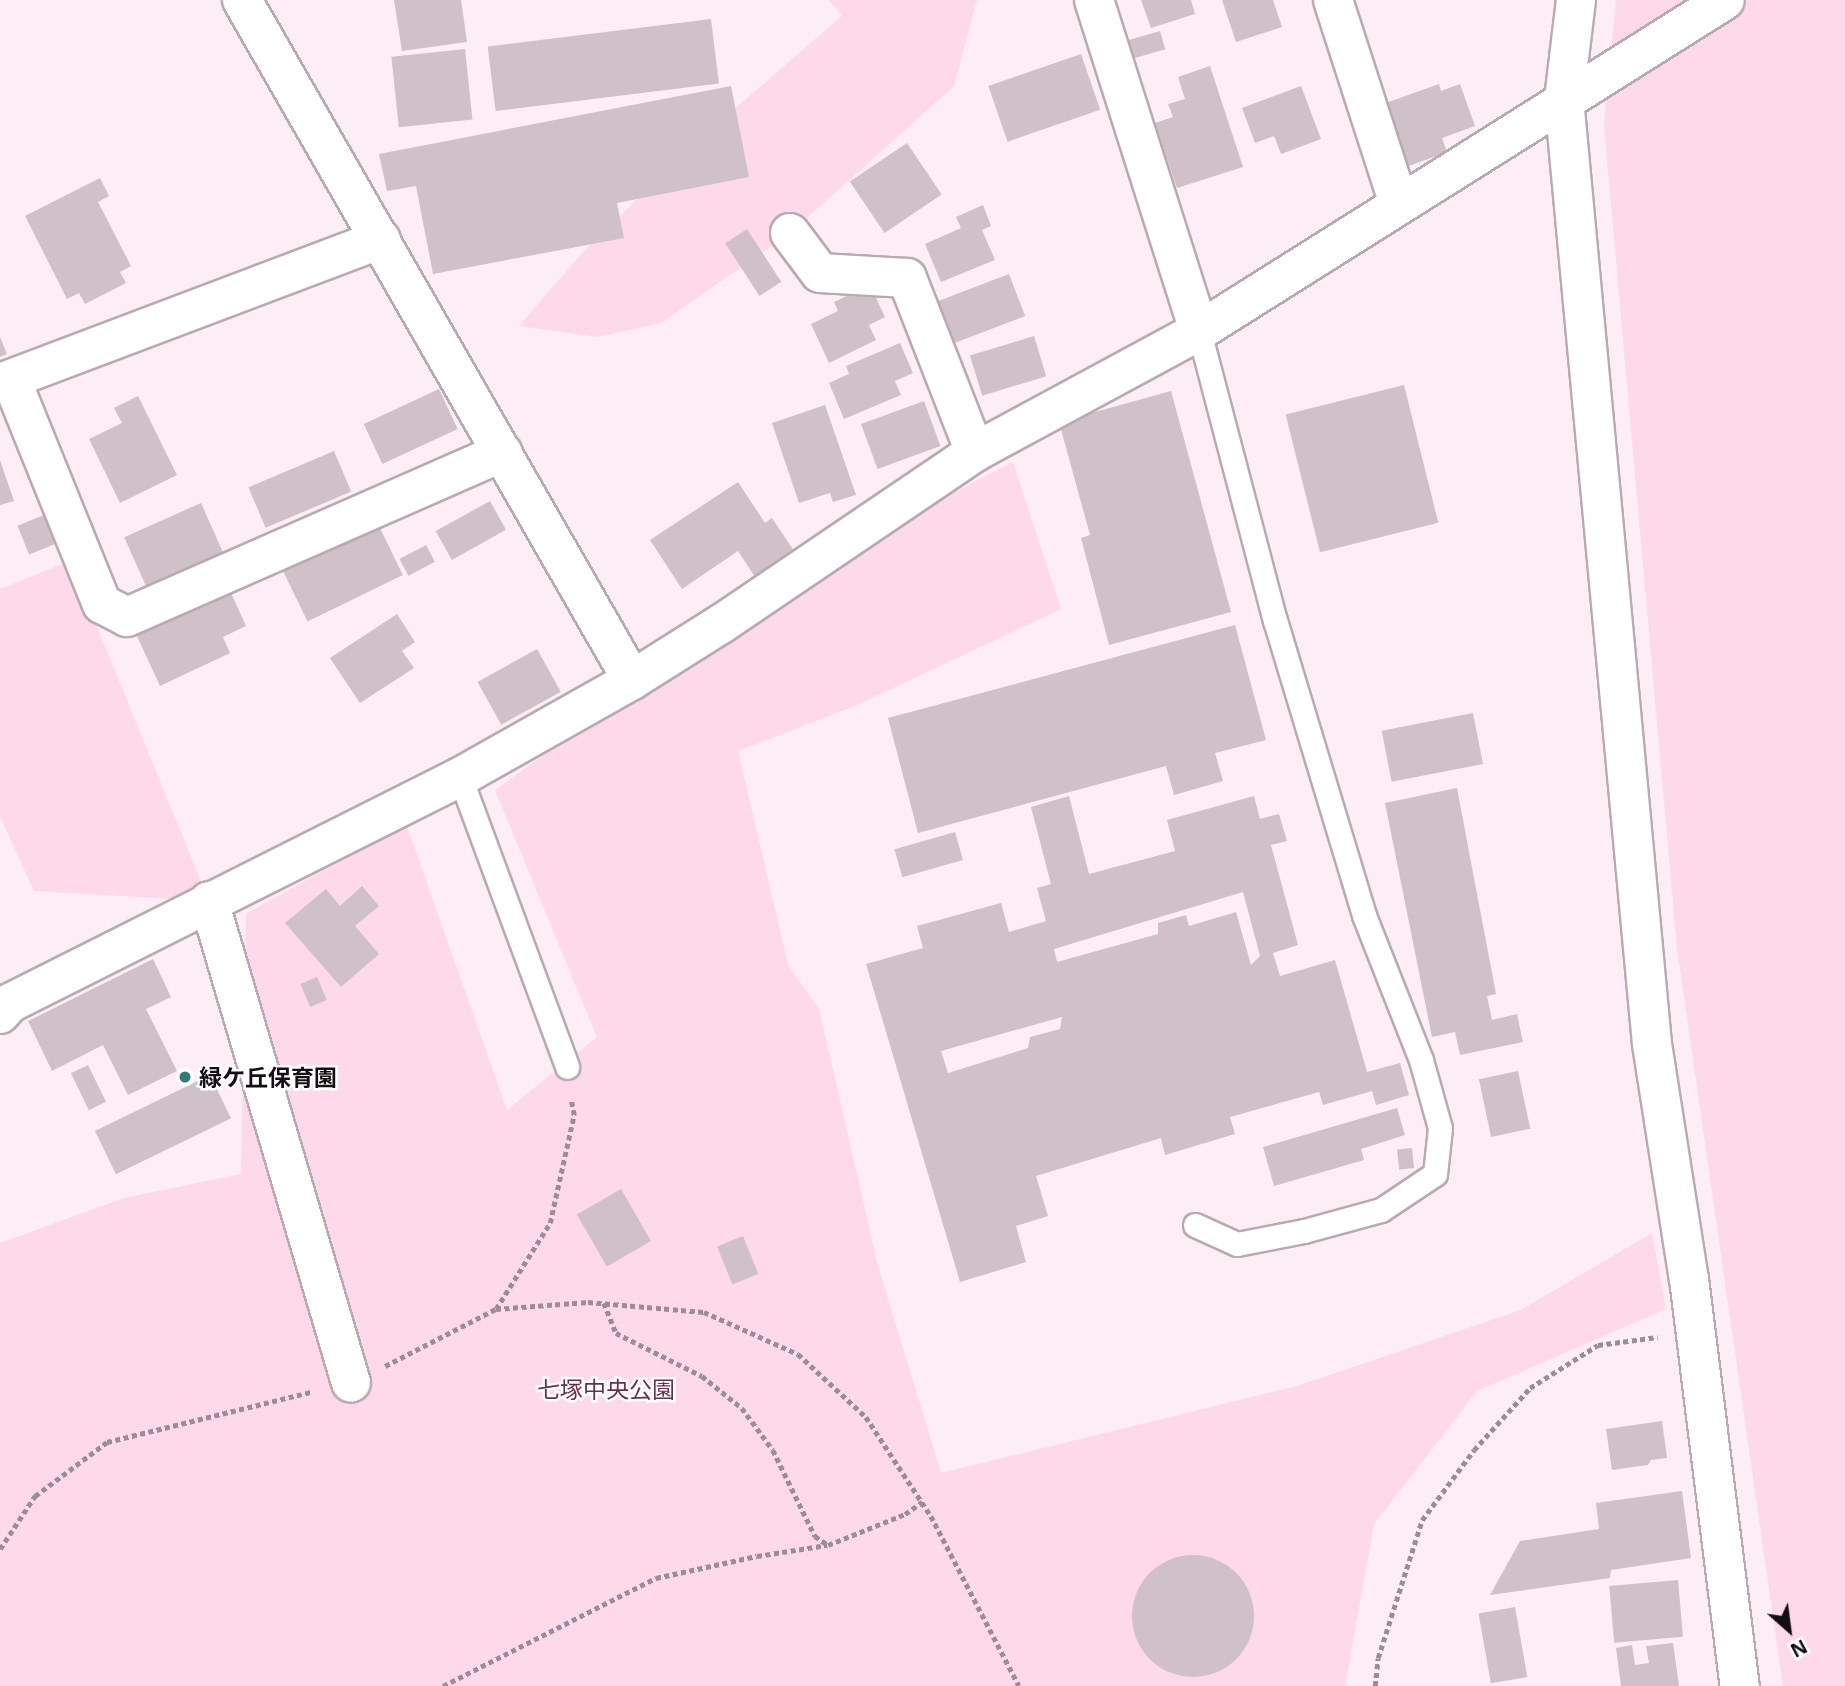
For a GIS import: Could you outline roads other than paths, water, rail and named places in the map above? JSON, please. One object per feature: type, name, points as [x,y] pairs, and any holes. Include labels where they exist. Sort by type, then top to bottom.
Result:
[{"type":"street","points":[[242,0],[632,680]]},
{"type":"street","points":[[1094,0],[1199,331]]},
{"type":"street","points":[[1333,0],[1399,204]]},
{"type":"street","points":[[1576,0],[1564,99],[1652,1044],[1696,1332],[1740,1686]]},
{"type":"street","points":[[0,1014],[10,1003],[460,777],[632,680],[721,624],[975,452],[1199,331],[1725,0]]},
{"type":"street","points":[[790,233],[820,273],[907,278],[975,452]]},
{"type":"street","points":[[381,239],[6,381],[102,604],[127,617],[502,452]]},
{"type":"street","points":[[209,901],[351,1383]]},
{"type":"lane","points":[[1195,1225],[1237,1244],[1304,1231],[1381,1210],[1435,1174],[1440,1128],[1421,1060],[1364,915],[1275,621],[1199,331]]},
{"type":"lane","points":[[460,777],[567,1067]]},
{"type":"place","name":"緑ケ丘保育園","points":[[185,1077]]},
{"type":"park label","name":"七塚中央公園","points":[[606,1389]]}]
